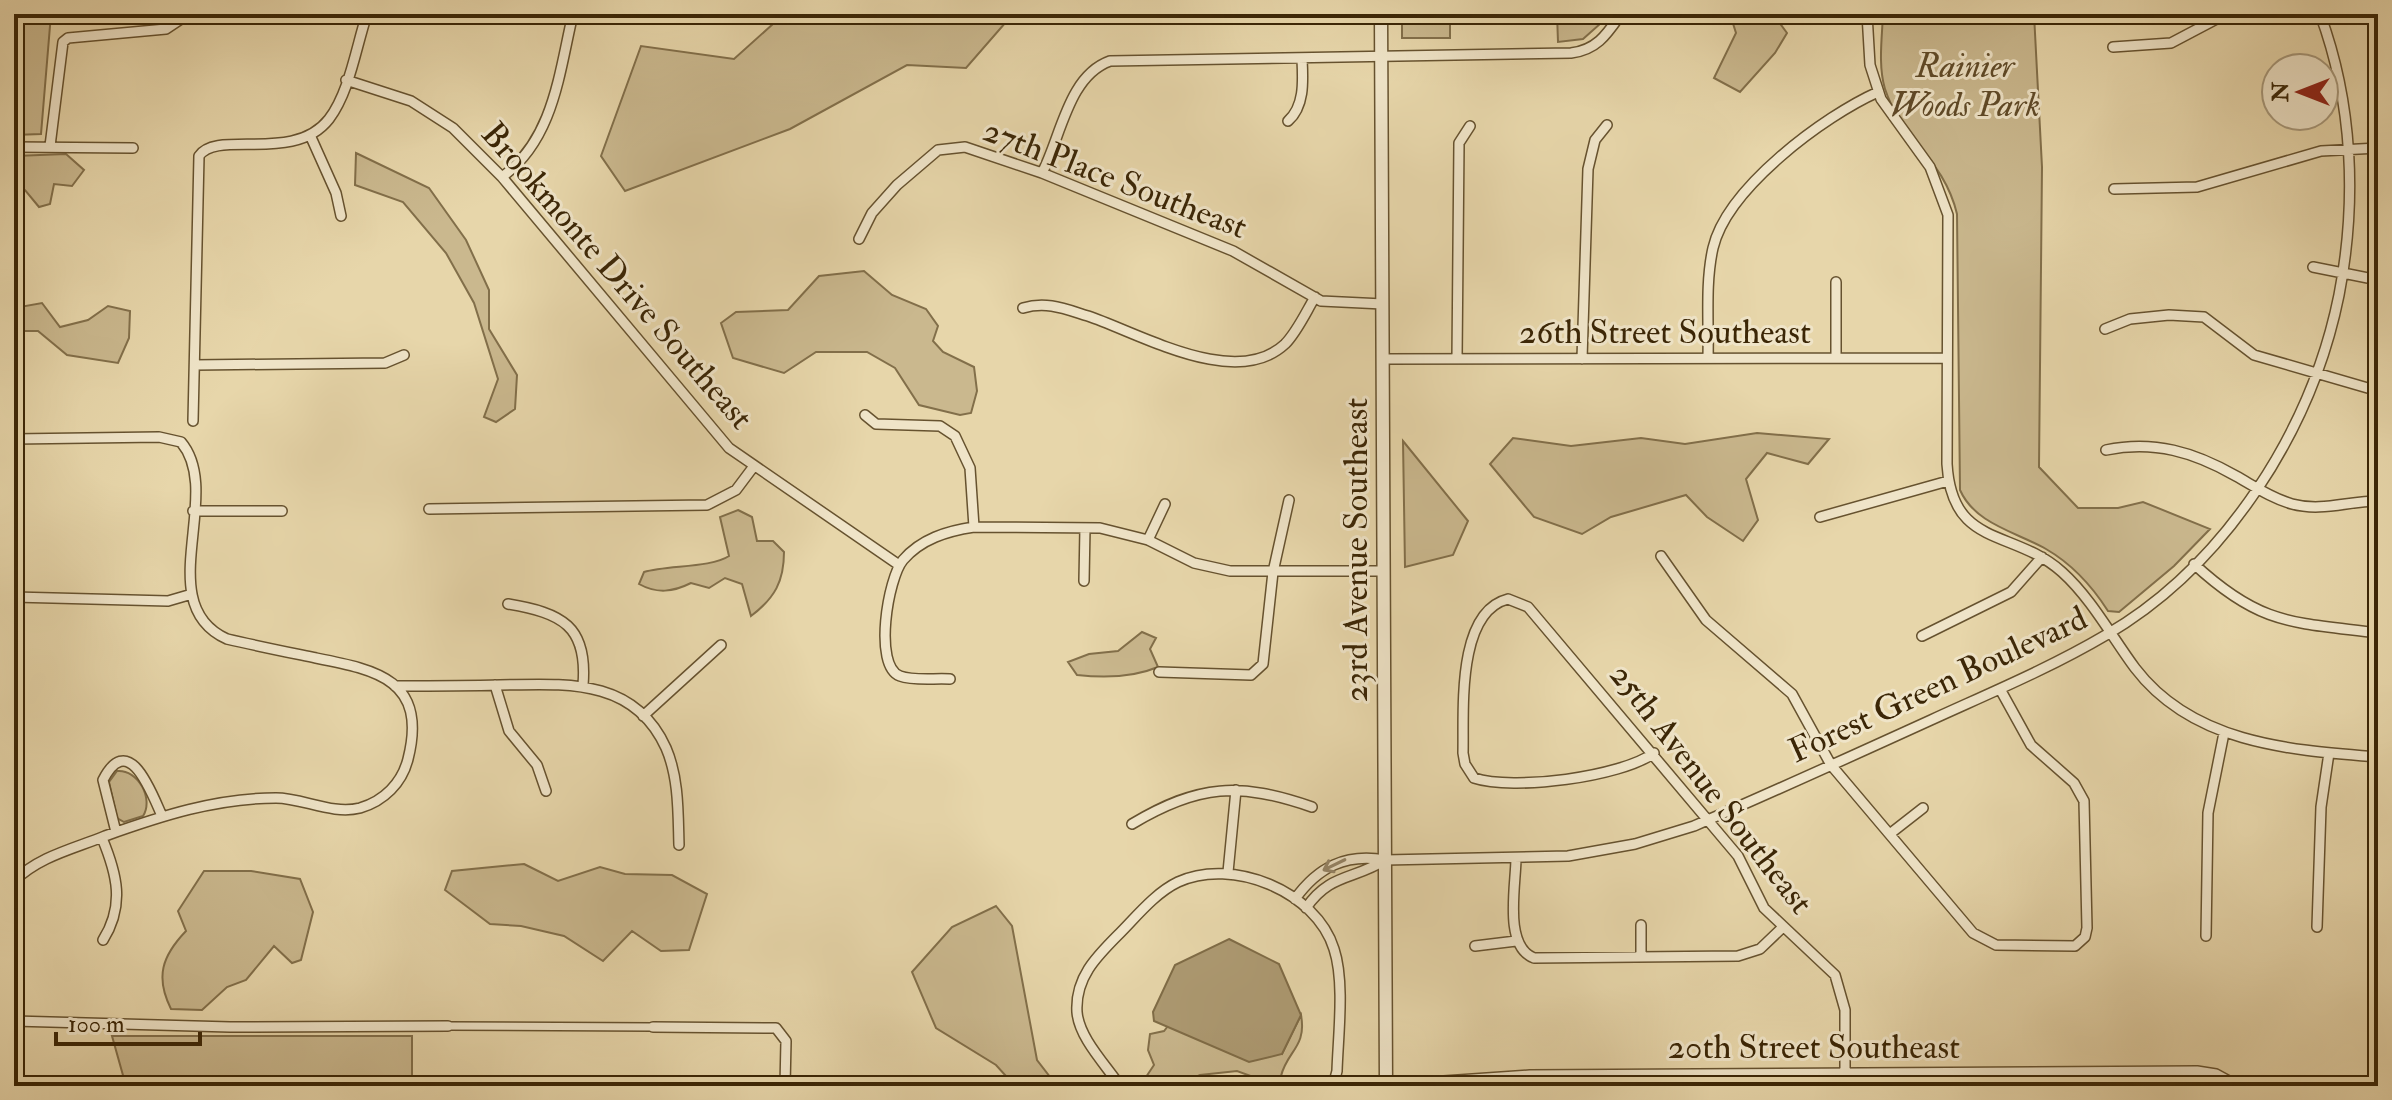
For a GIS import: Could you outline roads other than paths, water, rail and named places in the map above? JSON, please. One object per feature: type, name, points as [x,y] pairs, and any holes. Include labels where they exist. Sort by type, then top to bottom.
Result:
[{"type":"street","points":[[193,421],[199,163],[202,151],[212,146],[284,144],[310,135],[334,111],[367,14]]},
{"type":"street","points":[[502,177],[527,156],[545,126],[573,14]]},
{"type":"street","name":"23rd Avenue Southeast","points":[[1381,14],[1386,1086]]},
{"type":"street","points":[[1042,173],[1081,83],[1102,64],[1134,59],[1571,53],[1587,50],[1604,40],[1621,14]]},
{"type":"street","points":[[1867,14],[1870,65],[1878,92],[1894,122],[1930,167],[1946,205],[1949,236],[1948,481],[1958,509],[1976,527],[2042,557],[2079,589],[2109,634],[2164,699],[2197,721],[2251,741],[2378,757]]},
{"type":"street","points":[[2113,47],[2171,43],[2226,14]]},
{"type":"street","name":"Forest Green Boulevard","points":[[1295,899],[1305,885],[1333,864],[1365,856],[1385,860],[1568,856],[1607,850],[1708,820],[2000,689],[2109,634],[2194,564],[2257,488],[2292,430],[2317,374],[2343,273],[2350,205],[2348,147],[2335,62],[2320,14]]},
{"type":"street","points":[[50,146],[63,42],[68,38],[166,29],[184,17]]},
{"type":"street","points":[[1288,121],[1295,114],[1300,100],[1302,59]]},
{"type":"street","name":"Brookmonte Drive Southeast","points":[[346,80],[411,101],[438,117],[502,177],[710,428],[754,466],[899,565]]},
{"type":"street","points":[[1708,358],[1711,258],[1730,209],[1750,184],[1841,110],[1878,92]]},
{"type":"street","points":[[1582,359],[1588,169],[1595,140],[1607,125]]},
{"type":"street","points":[[1457,359],[1459,143],[1470,126]]},
{"type":"street","points":[[310,135],[336,193],[341,216]]},
{"type":"street","points":[[14,147],[133,148]]},
{"type":"street","name":"27th Place Southeast","points":[[859,239],[881,200],[943,148],[965,147],[1042,173],[1258,262],[1315,297],[1336,303],[1383,304]]},
{"type":"street","points":[[2114,189],[2197,187],[2308,154],[2348,147],[2378,148]]},
{"type":"street","points":[[2313,267],[2378,280]]},
{"type":"street","points":[[1836,282],[1836,358]]},
{"type":"street","points":[[1023,308],[1050,304],[1230,364],[1263,357],[1284,345],[1315,297]]},
{"type":"street","points":[[2105,329],[2130,319],[2169,315],[2204,317],[2254,355],[2378,391]]},
{"type":"street","points":[[195,365],[385,363],[404,355]]},
{"type":"street","name":"26th Street Southeast","points":[[1383,359],[1947,358]]},
{"type":"street","points":[[865,415],[876,424],[940,426],[955,436],[970,468],[974,527]]},
{"type":"street","points":[[14,439],[159,437],[181,442],[193,464],[192,594],[201,620],[214,633],[244,643],[380,672],[395,686],[409,707],[411,743],[402,776],[378,800],[343,809],[281,798],[254,799],[162,816],[42,860],[14,881]]},
{"type":"street","points":[[2106,450],[2145,445],[2178,450],[2209,461],[2278,499],[2306,507],[2378,501]]},
{"type":"street","points":[[429,509],[707,505],[736,490],[754,466]]},
{"type":"street","points":[[1820,517],[1948,481]]},
{"type":"street","points":[[1159,672],[1251,675],[1259,669],[1266,656],[1273,572],[1289,500]]},
{"type":"street","points":[[1148,540],[1165,504]]},
{"type":"street","points":[[193,511],[282,511]]},
{"type":"street","points":[[950,679],[900,676],[892,670],[886,658],[887,608],[899,565],[931,538],[974,527],[1085,528],[1148,540],[1204,566],[1273,572],[1384,571]]},
{"type":"street","points":[[1084,581],[1085,528]]},
{"type":"street","points":[[1661,556],[1706,620],[1792,694],[1831,765],[1977,936],[1996,945],[2075,946],[2087,928],[2084,801],[2074,783],[2026,738],[2000,689]]},
{"type":"street","points":[[1922,636],[2011,592],[2042,557]]},
{"type":"street","points":[[2194,564],[2233,598],[2267,615],[2378,633]]},
{"type":"street","points":[[14,597],[168,601],[192,594]]},
{"type":"street","name":"25th Avenue Southeast","points":[[1654,753],[1624,769],[1564,779],[1491,781],[1474,778],[1468,772],[1463,753],[1465,658],[1490,609],[1499,601],[1517,600],[1528,607],[1654,753],[1744,864],[1764,908],[1828,966],[1841,987],[1845,1010],[1845,1086]]},
{"type":"street","points":[[508,604],[549,613],[573,630],[582,650],[583,685]]},
{"type":"street","points":[[643,716],[721,645]]},
{"type":"street","points":[[495,685],[504,721],[514,740],[537,765],[546,791]]},
{"type":"street","points":[[395,686],[583,685],[605,692],[643,716],[663,742],[671,763],[679,845]]},
{"type":"street","points":[[2206,936],[2208,813],[2224,733]]},
{"type":"street","points":[[2317,927],[2321,807],[2329,753]]},
{"type":"street","points":[[116,832],[103,780],[108,769],[119,762],[131,762],[141,770],[162,816]]},
{"type":"street","points":[[1228,872],[1236,790]]},
{"type":"street","points":[[1132,824],[1178,798],[1236,790],[1288,798],[1312,807]]},
{"type":"street","points":[[1891,833],[1923,808]]},
{"type":"street","points":[[102,838],[112,862],[118,895],[116,911],[103,940]]},
{"type":"street","points":[[1516,858],[1516,941],[1524,953],[1534,958],[1745,955],[1760,949],[1783,927]]},
{"type":"street","points":[[1306,908],[1331,881],[1369,870],[1385,860]]},
{"type":"street","points":[[1120,1086],[1082,1027],[1078,1003],[1082,977],[1097,956],[1148,905],[1180,881],[1228,872],[1252,879],[1295,899],[1325,929],[1336,954],[1337,1046],[1333,1086]]},
{"type":"street","points":[[1641,925],[1641,957]]},
{"type":"street","points":[[1475,946],[1516,941]]},
{"type":"street","points":[[14,1021],[230,1027],[776,1028],[786,1041],[785,1086]]},
{"type":"street","name":"20th Street Southeast","points":[[1386,1086],[1530,1075],[2197,1071],[2227,1079],[2238,1086]]},
{"type":"street","points":[[1700,1086],[1701,1074]]},
{"type":"street","points":[[2361,1086],[2378,1079]]},
{"type":"park label","name":"Rainier Woods Park","points":[[1965,86]]}]
